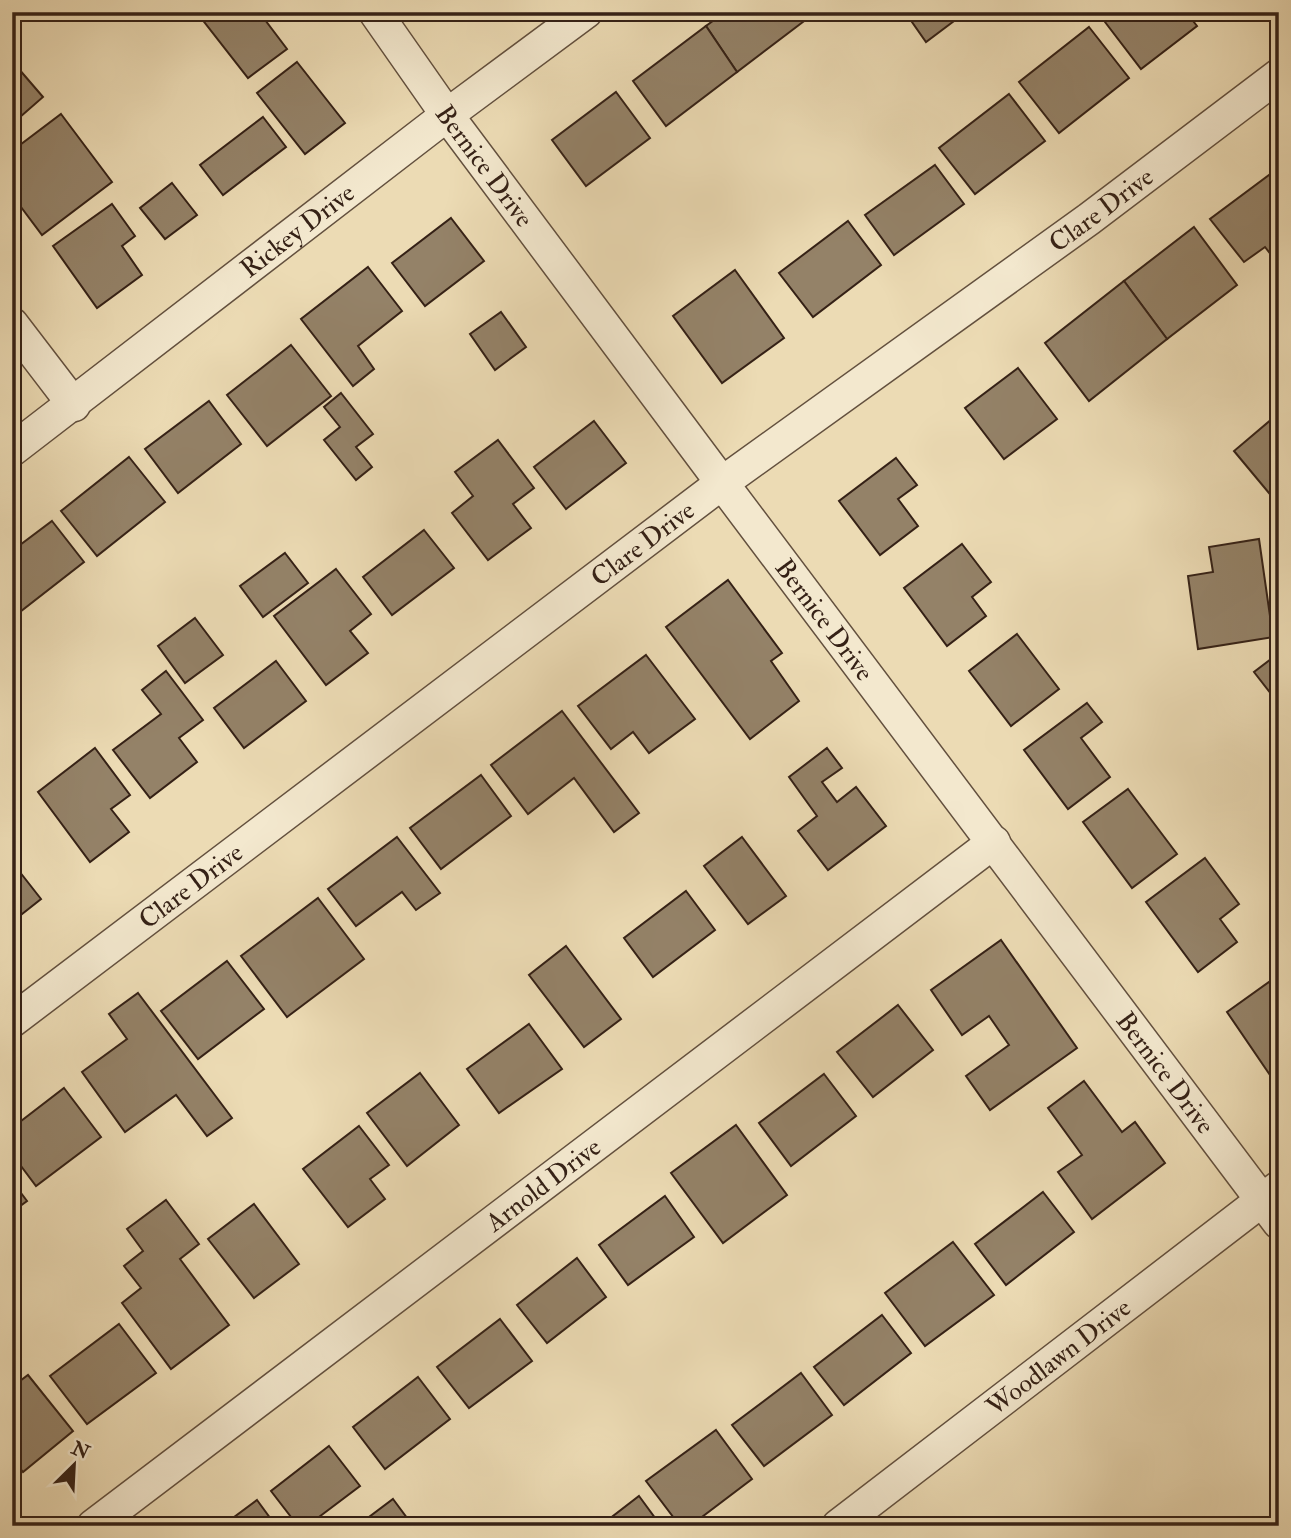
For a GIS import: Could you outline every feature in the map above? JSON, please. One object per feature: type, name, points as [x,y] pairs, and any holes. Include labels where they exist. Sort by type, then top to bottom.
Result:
[{"type":"street","name":"Bernice Drive","points":[[374,12],[447,115],[722,483],[1273,1204]]},
{"type":"street","name":"Rickey Drive","points":[[12,450],[74,405],[447,115],[586,12]]},
{"type":"street","name":"Clare Drive","points":[[12,1021],[722,483],[1089,219],[1279,75]]},
{"type":"street","points":[[12,324],[74,405]]},
{"type":"street","name":"Arnold Drive","points":[[93,1526],[994,842]]},
{"type":"street","name":"Woodlawn Drive","points":[[838,1526],[1273,1204]]},
{"type":"building","points":[[259,12],[287,49],[248,78],[198,14]]},
{"type":"building","points":[[725,12],[816,12],[737,72],[706,26]]},
{"type":"building","points":[[905,12],[954,12],[958,18],[926,42]]},
{"type":"building","points":[[1118,12],[1186,12],[1197,26],[1141,69],[1105,22]]},
{"type":"building","points":[[706,26],[737,72],[666,126],[633,81]]},
{"type":"building","points":[[1089,27],[1129,78],[1059,133],[1019,82]]},
{"type":"building","points":[[12,61],[43,97],[12,124]]},
{"type":"building","points":[[297,62],[345,123],[305,154],[257,93]]},
{"type":"building","points":[[616,92],[650,138],[586,186],[552,140]]},
{"type":"building","points":[[1009,94],[1045,141],[975,194],[939,148]]},
{"type":"building","points":[[61,114],[112,182],[42,235],[12,195],[12,151]]},
{"type":"building","points":[[263,117],[286,147],[223,195],[200,165]]},
{"type":"building","points":[[935,165],[964,204],[894,255],[865,215]]},
{"type":"building","points":[[1273,172],[1279,180],[1279,265],[1265,247],[1244,262],[1210,219]]},
{"type":"building","points":[[172,183],[197,215],[165,239],[140,208]]},
{"type":"building","points":[[112,204],[135,236],[122,246],[142,275],[97,308],[53,246]]},
{"type":"building","points":[[451,218],[484,261],[425,306],[392,263]]},
{"type":"building","points":[[848,221],[881,265],[813,317],[779,273]]},
{"type":"building","points":[[1194,227],[1237,285],[1167,339],[1124,281]]},
{"type":"building","points":[[368,267],[402,311],[358,346],[374,369],[353,386],[301,319]]},
{"type":"building","points":[[735,270],[784,338],[722,383],[673,316]]},
{"type":"building","points":[[1124,281],[1167,339],[1089,401],[1045,343]]},
{"type":"building","points":[[501,312],[526,347],[495,370],[470,334]]},
{"type":"building","points":[[291,345],[331,396],[267,446],[227,395]]},
{"type":"building","points":[[1018,368],[1057,419],[1004,459],[965,408]]},
{"type":"building","points":[[341,393],[373,434],[356,447],[372,467],[356,480],[324,440],[340,427],[324,407]]},
{"type":"building","points":[[209,401],[241,444],[178,493],[145,449]]},
{"type":"building","points":[[1279,413],[1279,494],[1274,499],[1234,451]]},
{"type":"building","points":[[594,421],[626,463],[566,509],[534,467]]},
{"type":"building","points":[[498,440],[534,488],[513,504],[531,528],[488,560],[452,513],[473,496],[455,472]]},
{"type":"building","points":[[129,457],[165,502],[97,556],[61,511]]},
{"type":"building","points":[[896,458],[917,485],[898,499],[918,526],[880,555],[839,501]]},
{"type":"building","points":[[52,521],[84,562],[16,615],[12,610],[12,551]]},
{"type":"building","points":[[424,530],[454,568],[392,615],[363,577]]},
{"type":"building","points":[[1259,539],[1273,637],[1198,649],[1188,576],[1213,572],[1209,547]]},
{"type":"building","points":[[962,544],[991,582],[972,597],[986,616],[947,646],[904,588]]},
{"type":"building","points":[[285,553],[308,583],[263,617],[240,586]]},
{"type":"building","points":[[336,569],[371,614],[350,631],[368,653],[326,685],[274,616]]},
{"type":"building","points":[[728,580],[782,653],[771,661],[799,701],[750,739],[666,627]]},
{"type":"building","points":[[195,618],[223,655],[185,683],[158,646]]},
{"type":"building","points":[[1017,634],[1059,689],[1011,726],[969,671]]},
{"type":"building","points":[[1279,653],[1279,704],[1254,672]]},
{"type":"building","points":[[646,655],[695,719],[649,753],[633,732],[611,749],[578,706]]},
{"type":"building","points":[[276,661],[306,701],[244,748],[214,708]]},
{"type":"building","points":[[166,671],[203,720],[179,738],[197,762],[150,798],[113,750],[161,714],[142,690]]},
{"type":"building","points":[[1087,703],[1102,722],[1081,738],[1110,777],[1068,809],[1024,750]]},
{"type":"building","points":[[562,711],[639,813],[614,832],[574,778],[528,814],[491,765]]},
{"type":"building","points":[[95,748],[130,795],[111,809],[129,832],[90,862],[38,792]]},
{"type":"building","points":[[827,748],[842,768],[822,782],[837,802],[856,787],[886,826],[828,870],[798,831],[817,816],[789,777]]},
{"type":"building","points":[[481,775],[511,816],[441,869],[410,828]]},
{"type":"building","points":[[1128,789],[1177,854],[1132,888],[1083,822]]},
{"type":"building","points":[[397,837],[440,893],[416,910],[402,892],[356,926],[328,889]]},
{"type":"building","points":[[742,837],[786,896],[748,924],[704,866]]},
{"type":"building","points":[[1205,858],[1239,904],[1220,919],[1237,942],[1198,972],[1146,902]]},
{"type":"building","points":[[12,862],[41,899],[12,922]]},
{"type":"building","points":[[686,891],[715,930],[653,977],[624,938]]},
{"type":"building","points":[[318,898],[364,959],[287,1017],[241,956]]},
{"type":"building","points":[[1001,940],[1077,1048],[990,1110],[966,1076],[1009,1045],[989,1016],[962,1035],[931,990]]},
{"type":"building","points":[[566,946],[621,1019],[584,1047],[529,975]]},
{"type":"building","points":[[227,961],[264,1009],[198,1059],[161,1011]]},
{"type":"building","points":[[1269,982],[1279,996],[1279,1077],[1274,1081],[1227,1012]]},
{"type":"building","points":[[138,993],[232,1118],[207,1136],[176,1095],[125,1132],[82,1072],[127,1039],[109,1014]]},
{"type":"building","points":[[898,1005],[933,1050],[873,1097],[837,1052]]},
{"type":"building","points":[[529,1024],[562,1069],[499,1113],[467,1069]]},
{"type":"building","points":[[420,1073],[459,1125],[407,1166],[367,1113]]},
{"type":"building","points":[[824,1074],[856,1116],[791,1166],[759,1123]]},
{"type":"building","points":[[1084,1081],[1122,1132],[1135,1122],[1165,1163],[1092,1219],[1058,1172],[1082,1155],[1048,1108]]},
{"type":"building","points":[[64,1088],[101,1137],[36,1186],[12,1154],[12,1128]]},
{"type":"building","points":[[736,1125],[787,1195],[723,1243],[671,1173]]},
{"type":"building","points":[[359,1126],[389,1165],[370,1179],[385,1199],[348,1227],[303,1169]]},
{"type":"building","points":[[12,1181],[27,1201],[12,1212]]},
{"type":"building","points":[[1043,1192],[1074,1232],[1006,1285],[975,1244]]},
{"type":"building","points":[[665,1196],[694,1237],[628,1285],[599,1245]]},
{"type":"building","points":[[166,1200],[199,1244],[180,1259],[229,1325],[171,1369],[122,1303],[141,1288],[124,1266],[143,1251],[127,1229]]},
{"type":"building","points":[[254,1204],[299,1264],[254,1298],[208,1239]]},
{"type":"building","points":[[953,1242],[994,1295],[925,1346],[885,1293]]},
{"type":"building","points":[[577,1258],[606,1297],[547,1343],[517,1305]]},
{"type":"building","points":[[882,1315],[911,1353],[844,1405],[814,1367]]},
{"type":"building","points":[[500,1319],[532,1361],[469,1408],[437,1367]]},
{"type":"building","points":[[119,1324],[156,1373],[87,1424],[50,1376]]},
{"type":"building","points":[[801,1373],[832,1415],[764,1466],[732,1425]]},
{"type":"building","points":[[28,1375],[73,1431],[23,1472],[12,1458],[12,1387]]},
{"type":"building","points":[[418,1377],[450,1419],[385,1469],[353,1427]]},
{"type":"building","points":[[716,1430],[752,1479],[690,1526],[680,1526],[646,1481]]},
{"type":"building","points":[[329,1446],[360,1486],[307,1526],[298,1526],[271,1491]]},
{"type":"building","points":[[639,1496],[661,1526],[600,1526]]},
{"type":"building","points":[[393,1499],[413,1526],[357,1526]]},
{"type":"building","points":[[257,1500],[276,1526],[222,1526]]}]
